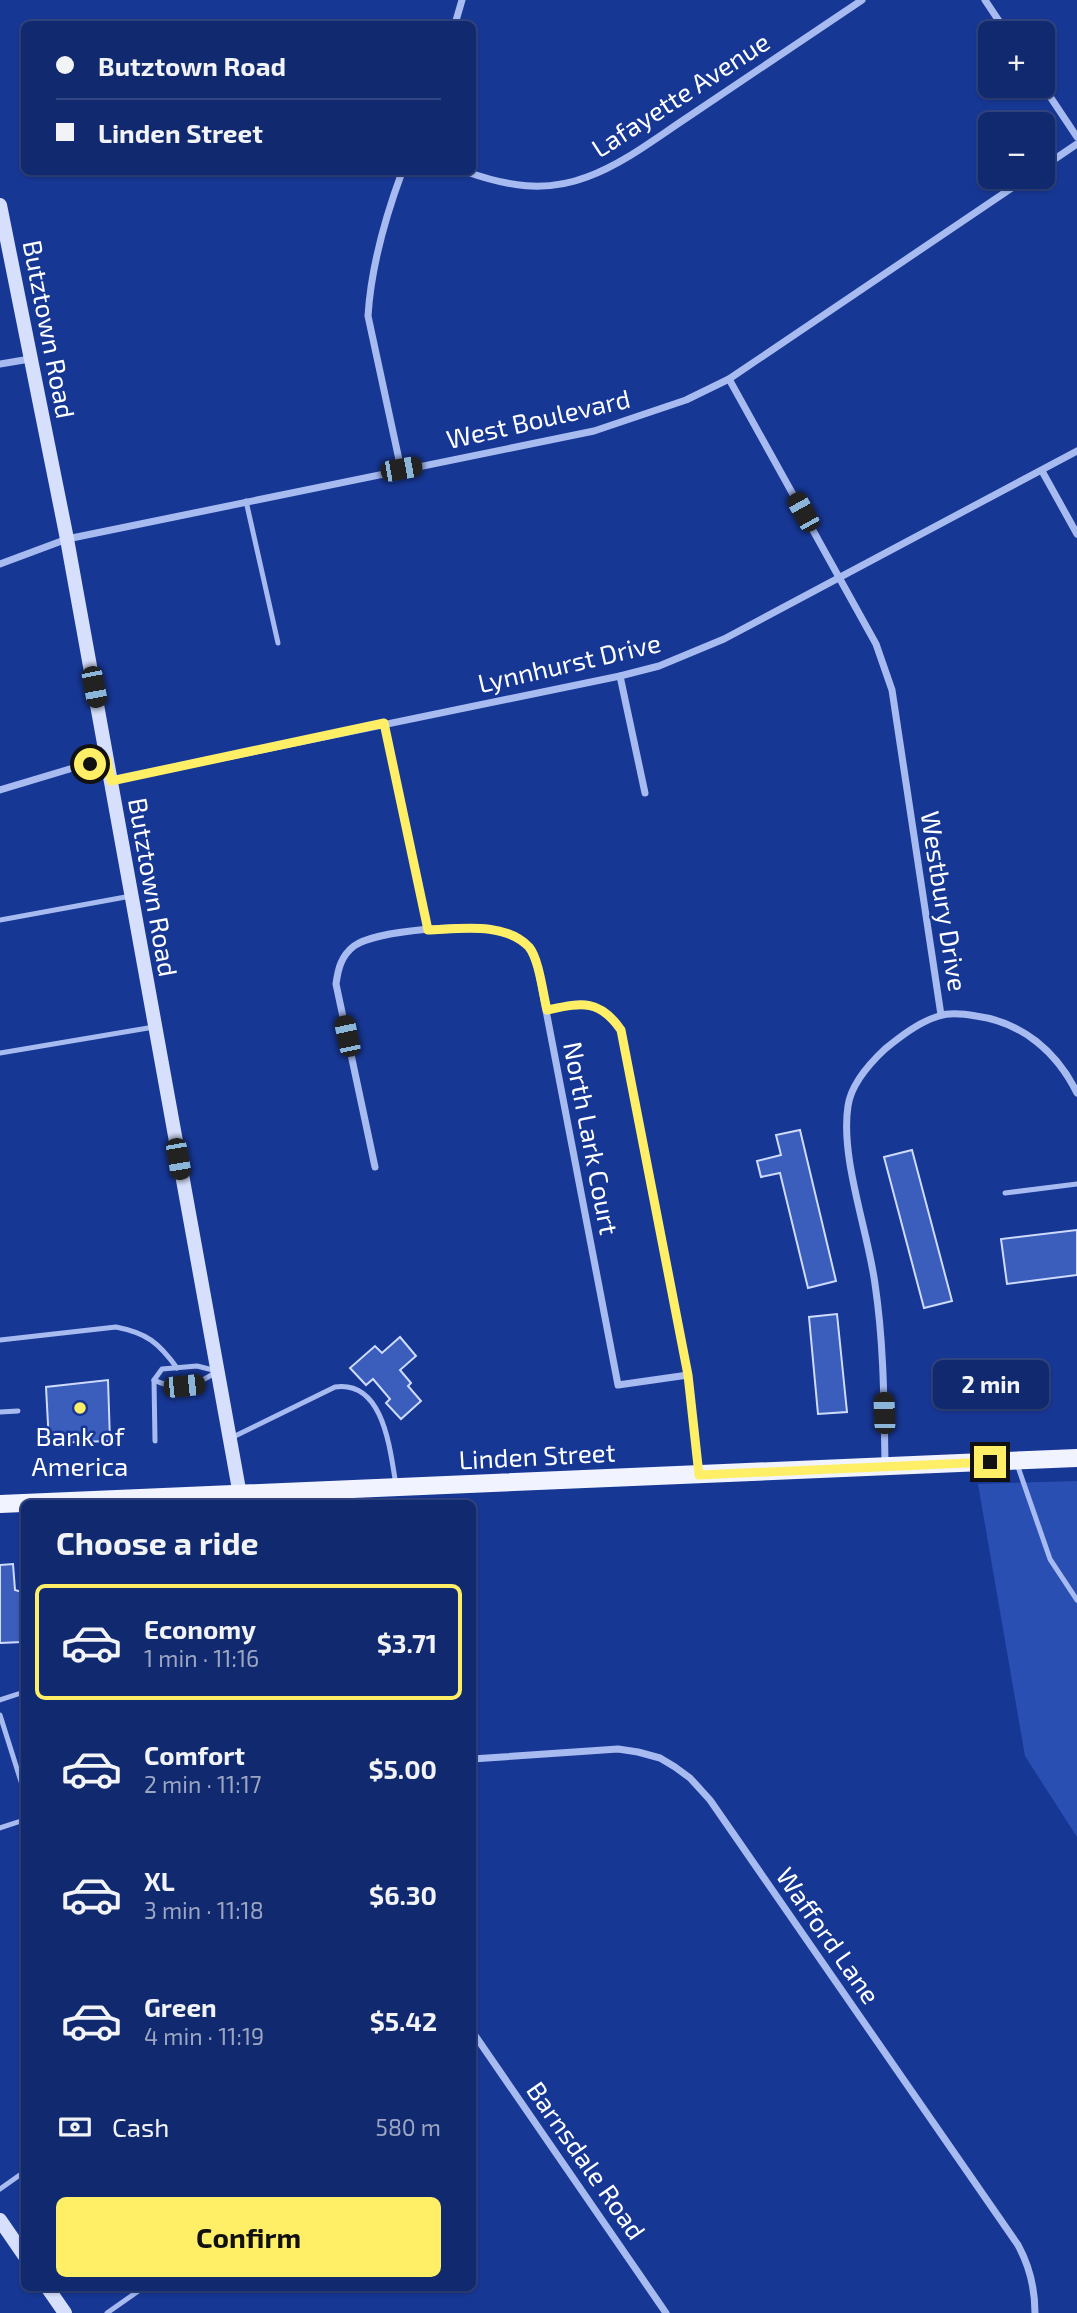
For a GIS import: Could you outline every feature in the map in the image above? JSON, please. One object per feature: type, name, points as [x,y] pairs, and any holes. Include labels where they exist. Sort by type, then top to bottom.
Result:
[{"type":"main road","name":"Linden Street","points":[[192,1500],[396,1488],[1077,1458]]},
{"type":"main road","name":"Linden Street","points":[[0,1504],[21,1504]]},
{"type":"street","points":[[456,21],[462,0]]},
{"type":"street","name":"Lafayette Avenue","points":[[476,175],[520,187],[546,186],[587,178],[645,146],[862,0]]},
{"type":"street","points":[[985,0],[999,21]]},
{"type":"street","points":[[1050,98],[1077,137]]},
{"type":"street","points":[[1055,159],[1077,144]]},
{"type":"street","points":[[401,175],[376,258],[368,316],[401,469]]},
{"type":"street","name":"West Boulevard","points":[[0,564],[67,539],[594,431],[686,400],[729,379],[1010,189]]},
{"type":"street","name":"Butztown Road","points":[[0,205],[67,539],[240,1499]]},
{"type":"street","points":[[0,365],[31,359]]},
{"type":"street","name":"Westbury Drive","points":[[729,379],[876,643],[892,690],[941,1015],[915,1027],[882,1052],[864,1073],[848,1103],[848,1148],[875,1281],[881,1335],[886,1466]]},
{"type":"street","name":"Lynnhurst Drive","points":[[111,781],[659,666],[724,639],[1077,451]]},
{"type":"street","points":[[1042,471],[1077,534]]},
{"type":"street","points":[[620,676],[645,793]]},
{"type":"street","points":[[384,723],[428,930]]},
{"type":"street","points":[[0,790],[107,760]]},
{"type":"street","name":"North Lark Court","points":[[375,1167],[336,984],[342,958],[366,940],[428,930],[483,928],[516,938],[530,948],[539,974],[618,1385],[688,1375]]},
{"type":"street","points":[[547,1010],[584,1004],[609,1013],[621,1030],[688,1375],[699,1475]]},
{"type":"street","points":[[941,1015],[987,1017],[1017,1028],[1051,1054],[1062,1066],[1077,1093]]},
{"type":"street","name":"Wafford Lane","points":[[476,1759],[618,1749],[660,1758],[690,1778],[710,1800],[1018,2245],[1032,2278],[1035,2313]]},
{"type":"street","name":"Barnsdale Road","points":[[476,2037],[666,2313]]},
{"type":"street","points":[[0,2220],[21,2251]]},
{"type":"street","points":[[50,2291],[65,2313]]},
{"type":"lane","points":[[246,501],[278,643]]},
{"type":"lane","points":[[0,920],[131,895]]},
{"type":"lane","points":[[0,1053],[154,1027]]},
{"type":"lane","points":[[1005,1192],[1077,1184]]},
{"type":"lane","points":[[0,1340],[116,1327],[134,1330],[148,1337],[162,1348],[177,1368]]},
{"type":"lane","points":[[155,1441],[154,1380],[162,1369],[197,1366],[217,1371]]},
{"type":"lane","points":[[154,1380],[168,1387],[200,1384],[217,1371]]},
{"type":"lane","points":[[230,1439],[335,1387],[348,1385],[368,1396],[379,1413],[389,1447],[396,1488]]},
{"type":"lane","points":[[0,1412],[18,1411]]},
{"type":"lane","points":[[1016,1461],[1050,1559],[1077,1600]]},
{"type":"lane","points":[[0,1700],[21,1693]]},
{"type":"lane","points":[[0,1715],[21,1782]]},
{"type":"lane","points":[[0,1828],[21,1821]]},
{"type":"lane","points":[[0,2189],[21,2174]]},
{"type":"lane","points":[[107,2313],[138,2291]]},
{"type":"shaded area","points":[[1077,1481],[1077,1837],[1025,1756],[978,1484]]},
{"type":"building","points":[[800,1130],[836,1281],[808,1288],[780,1173],[761,1177],[757,1161],[781,1155],[776,1135]]},
{"type":"building","points":[[912,1150],[952,1301],[924,1308],[884,1157]]},
{"type":"building","points":[[1077,1230],[1077,1275],[1007,1284],[1001,1239]]},
{"type":"building","points":[[837,1314],[847,1412],[818,1414],[809,1317]]},
{"type":"building","points":[[400,1337],[416,1356],[400,1370],[411,1383],[408,1386],[421,1401],[401,1419],[386,1403],[390,1399],[373,1379],[366,1385],[350,1368],[375,1346],[382,1353]]},
{"type":"building","points":[[108,1380],[110,1441],[49,1443],[46,1387]]},
{"type":"building","points":[[13,1564],[15,1590],[21,1592],[21,1642],[0,1643],[0,1565]]},
{"type":"place","name":"Bank of America","points":[[80,1408]]},
{"type":"route","points":[[90,764],[107,760],[111,781],[384,723],[428,930],[483,928],[516,938],[530,948],[547,1010],[584,1004],[596,1007],[609,1013],[621,1030],[688,1375],[699,1475],[990,1462]]}]
